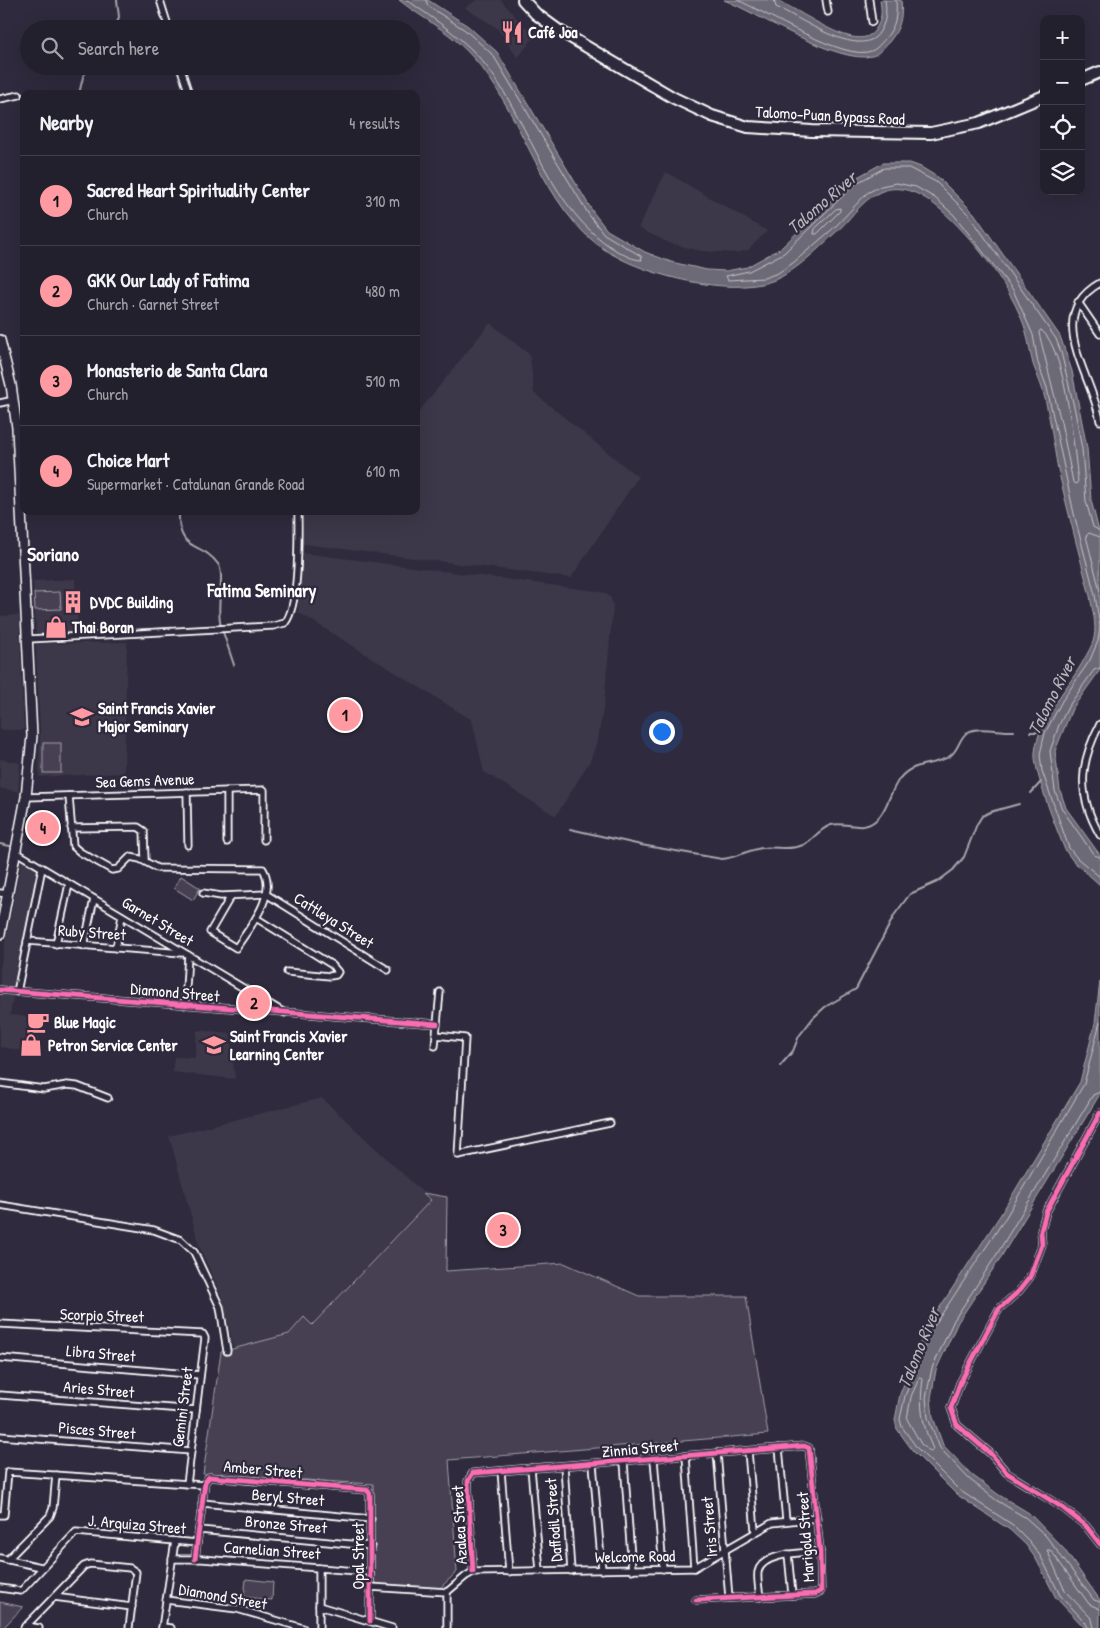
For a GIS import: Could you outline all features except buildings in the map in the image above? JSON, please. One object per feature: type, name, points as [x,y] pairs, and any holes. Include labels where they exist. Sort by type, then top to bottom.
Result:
[{"type":"highway","name":"Talomo-Puan Bypass Road","points":[[522,0],[536,14],[558,30],[674,98],[712,116],[748,126],[822,132],[931,133],[979,124],[1040,98]]},
{"type":"highway","points":[[1085,78],[1100,72]]},
{"type":"main road","points":[[0,340],[14,400],[20,496]]},
{"type":"main road","points":[[0,934],[4,893],[16,852],[26,797],[32,736],[29,639],[21,515]]},
{"type":"street","points":[[160,0],[166,20]]},
{"type":"street","points":[[826,0],[828,12]]},
{"type":"street","points":[[869,0],[872,22]]},
{"type":"street","points":[[183,75],[188,90]]},
{"type":"street","points":[[0,99],[19,96]]},
{"type":"street","points":[[1100,284],[1078,302],[1072,322],[1073,340],[1094,396],[1100,422]]},
{"type":"street","points":[[1078,302],[1100,334]]},
{"type":"street","points":[[1094,396],[1100,393]]},
{"type":"street","points":[[0,403],[14,400]]},
{"type":"street","points":[[29,639],[280,625],[288,618],[294,592],[298,515]]},
{"type":"street","points":[[1100,724],[1084,759],[1082,775],[1088,808],[1100,834]]},
{"type":"street","name":"Sea Gems Avenue","points":[[26,797],[264,790],[264,840]]},
{"type":"street","points":[[227,791],[227,842]]},
{"type":"street","points":[[187,792],[188,845]]},
{"type":"street","points":[[69,796],[70,828],[72,842],[76,850],[112,870],[118,869],[130,857],[145,861],[157,868],[260,868],[265,872],[266,894],[256,918],[236,948],[210,932],[231,896]]},
{"type":"street","points":[[70,828],[138,826],[144,831],[145,861]]},
{"type":"street","name":"Garnet Street","points":[[16,852],[286,1013]]},
{"type":"street","points":[[18,992],[42,868]]},
{"type":"street","points":[[56,944],[69,884]]},
{"type":"street","points":[[202,893],[231,896],[266,894]]},
{"type":"street","name":"Cattleya Street","points":[[266,894],[388,970]]},
{"type":"street","points":[[84,946],[94,899]]},
{"type":"street","points":[[116,948],[122,916]]},
{"type":"street","points":[[256,918],[332,966],[338,972],[336,975],[330,976],[287,972]]},
{"type":"street","name":"Ruby Street","points":[[27,941],[186,954]]},
{"type":"street","points":[[185,1005],[186,954]]},
{"type":"street","name":"Diamond Street","points":[[0,990],[437,1024]]},
{"type":"street","points":[[435,1046],[440,992]]},
{"type":"street","points":[[436,1035],[465,1038],[458,1155],[610,1123]]},
{"type":"street","points":[[0,1083],[44,1089],[67,1085],[108,1098]]},
{"type":"street","points":[[1100,1113],[1046,1212],[1041,1231],[1042,1245],[1030,1277],[1019,1291],[999,1309],[960,1382],[951,1408],[957,1425],[991,1454],[1007,1473],[1063,1508],[1086,1526],[1100,1544]]},
{"type":"street","points":[[0,1205],[154,1230],[180,1240],[194,1252],[213,1289],[224,1321],[227,1350]]},
{"type":"street","name":"Scorpio Street","points":[[0,1324],[203,1334]]},
{"type":"street","name":"Gemini Street","points":[[187,1484],[205,1337],[203,1334]]},
{"type":"street","name":"Libra Street","points":[[0,1358],[200,1375]]},
{"type":"street","name":"Aries Street","points":[[0,1395],[196,1410]]},
{"type":"street","name":"Pisces Street","points":[[0,1436],[191,1451]]},
{"type":"street","name":"Zinnia Street","points":[[469,1476],[531,1468],[804,1446],[811,1451]]},
{"type":"street","points":[[779,1448],[786,1520]]},
{"type":"street","points":[[748,1451],[755,1531]]},
{"type":"street","name":"Marigold Street","points":[[792,1595],[821,1591],[820,1552],[811,1451]]},
{"type":"street","name":"Iris Street","points":[[717,1454],[729,1598]]},
{"type":"street","points":[[686,1456],[694,1568]]},
{"type":"street","points":[[654,1459],[663,1569]]},
{"type":"street","points":[[624,1462],[632,1570]]},
{"type":"street","points":[[593,1464],[602,1570]]},
{"type":"street","name":"Daffodil Street","points":[[564,1466],[570,1571]]},
{"type":"street","points":[[531,1468],[540,1571]]},
{"type":"street","points":[[501,1471],[509,1572]]},
{"type":"street","name":"Amber Street","points":[[0,1515],[4,1515],[8,1472],[204,1485]]},
{"type":"street","points":[[7,1560],[50,1516],[53,1508],[56,1475]]},
{"type":"street","name":"Azalea Street","points":[[469,1476],[473,1572]]},
{"type":"street","name":"Amber Street","points":[[195,1559],[204,1485],[206,1479],[210,1477],[369,1491]]},
{"type":"street","name":"Opal Street","points":[[369,1491],[371,1519],[370,1621]]},
{"type":"street","name":"Beryl Street","points":[[202,1503],[371,1519]]},
{"type":"street","name":"Welcome Road","points":[[473,1572],[694,1568],[755,1531],[772,1523],[817,1518]]},
{"type":"street","name":"Bronze Street","points":[[199,1530],[370,1546]]},
{"type":"street","name":"J. Arquiza Street","points":[[41,1567],[76,1532],[197,1543]]},
{"type":"street","points":[[171,1628],[162,1628],[174,1541]]},
{"type":"street","points":[[760,1597],[758,1573],[761,1567],[778,1556],[820,1552]]},
{"type":"street","points":[[696,1600],[792,1595],[788,1554]]},
{"type":"street","points":[[0,1558],[41,1567],[21,1591],[0,1588]]},
{"type":"street","name":"Carnelian Street","points":[[172,1559],[195,1559],[370,1572]]},
{"type":"street","points":[[25,1627],[86,1564],[130,1568],[135,1571],[136,1577],[129,1628]]},
{"type":"street","points":[[319,1568],[320,1628]]},
{"type":"street","points":[[370,1587],[447,1592],[473,1572]]},
{"type":"street","points":[[447,1592],[447,1628]]},
{"type":"street","points":[[54,1596],[132,1607]]},
{"type":"street","name":"Diamond Street","points":[[166,1600],[237,1609],[301,1628]]},
{"type":"street","points":[[319,1606],[392,1628]]},
{"type":"street","points":[[25,1627],[39,1628]]},
{"type":"shaded area","points":[[477,0],[501,0],[520,22],[535,35],[518,58],[497,28],[465,8]]},
{"type":"shaded area","points":[[666,172],[767,231],[748,250],[736,253],[701,251],[669,243],[638,228]]},
{"type":"shaded area","points":[[490,323],[530,355],[534,393],[638,477],[571,578],[303,544],[303,515],[420,515],[420,410]]},
{"type":"shaded area","points":[[303,553],[596,591],[605,593],[611,598],[613,606],[610,640],[604,703],[598,739],[590,761],[556,816],[484,772],[472,720],[298,612]]},
{"type":"shaded area","points":[[75,579],[78,633],[36,634],[33,581]]},
{"type":"shaded area","points":[[60,592],[61,609],[35,610],[34,593]]},
{"type":"shaded area","points":[[19,615],[24,730],[0,730],[0,616]]},
{"type":"shaded area","name":"Saint Francis Xavier Major Seminary","points":[[127,642],[124,773],[39,777],[40,728],[36,644]]},
{"type":"shaded area","points":[[43,743],[61,743],[61,773],[43,773]]},
{"type":"shaded area","points":[[0,759],[20,763],[18,792],[0,788]]},
{"type":"shaded area","points":[[22,859],[38,869],[10,1015],[41,1018],[36,1053],[0,1047],[0,969]]},
{"type":"shaded area","points":[[181,876],[200,888],[193,900],[174,888]]},
{"type":"shaded area","name":"Saint Francis Xavier Learning Center","points":[[197,1030],[230,1033],[235,1079],[172,1072],[174,1057],[195,1058]]},
{"type":"shaded area","points":[[322,1098],[431,1200],[311,1325],[304,1317],[289,1334],[234,1349],[221,1295],[200,1248],[169,1136]]},
{"type":"shaded area","points":[[423,1193],[447,1197],[446,1271],[564,1263],[639,1296],[746,1296],[768,1434],[449,1460],[457,1572],[440,1588],[374,1585],[373,1484],[203,1474],[221,1352],[289,1334],[304,1317],[312,1325],[431,1200]]},
{"type":"shaded area","points":[[246,1579],[273,1582],[272,1600],[244,1597]]},
{"type":"shaded area","points":[[0,1602],[23,1607],[3,1628],[0,1628]]},
{"type":"water","points":[[399,0],[428,0],[468,26],[497,52],[593,212],[607,230],[645,252],[671,262],[707,270],[726,271],[747,267],[781,248],[852,180],[883,163],[910,163],[921,167],[939,178],[974,213],[1060,336],[1072,371],[1087,448],[1091,500],[1100,535],[1100,670],[1072,709],[1055,751],[1060,790],[1066,808],[1100,855],[1100,885],[1073,861],[1065,850],[1051,815],[1035,761],[1037,740],[1041,728],[1090,648],[1095,633],[1095,622],[1058,469],[1050,420],[1042,387],[1033,364],[1024,325],[1015,305],[988,261],[965,233],[935,205],[913,192],[897,189],[888,189],[873,196],[802,263],[781,277],[764,283],[744,286],[723,286],[700,283],[656,273],[621,259],[596,243],[575,223],[557,199],[541,173],[513,118],[482,68],[443,30]]},
{"type":"water","points":[[724,0],[774,0],[841,34],[855,37],[866,37],[875,30],[881,15],[880,0],[901,0],[902,12],[896,32],[889,42],[872,56],[858,57],[819,46]]},
{"type":"water","name":"Talomo River","points":[[1100,981],[1100,1094],[1001,1257],[958,1322],[936,1370],[931,1398],[933,1417],[943,1445],[972,1475],[999,1495],[1029,1513],[1064,1549],[1100,1600],[1100,1628],[1085,1628],[1056,1598],[1036,1559],[1026,1545],[1010,1530],[956,1494],[913,1451],[897,1429],[895,1420],[900,1394],[925,1330],[1001,1214],[1080,1082],[1095,1023]]},
{"type":"waterway","points":[[117,0],[118,20]]},
{"type":"waterway","points":[[80,90],[84,75]]},
{"type":"waterway","points":[[179,515],[179,525],[186,540],[211,557],[220,569],[219,618],[221,626]]},
{"type":"waterway","points":[[223,632],[234,665]]},
{"type":"waterway","points":[[570,829],[641,845],[722,859],[762,848],[798,847],[807,843],[823,829],[831,825],[862,826],[872,823],[885,808],[896,784],[905,773],[917,766],[937,762],[950,756],[968,732],[984,729],[1014,731]]},
{"type":"waterway","name":"Talomo River","points":[[1030,732],[1040,732]]},
{"type":"waterway","points":[[1031,793],[1041,782]]},
{"type":"waterway","points":[[780,1066],[793,1051],[799,1036],[813,1018],[825,1007],[856,989],[895,914],[910,894],[937,882],[953,870],[964,857],[982,816],[1019,804]]},
{"type":"waterway","points":[[0,844],[10,846]]},
{"type":"cycle path","points":[[0,990],[437,1024]]},
{"type":"cycle path","points":[[1100,1113],[1046,1212],[1041,1231],[1042,1245],[1030,1277],[1019,1291],[999,1309],[960,1383],[951,1408],[957,1425],[991,1454],[1007,1473],[1063,1508],[1086,1526],[1100,1544]]},
{"type":"cycle path","points":[[473,1572],[468,1481],[473,1473],[804,1446],[809,1448],[820,1551],[821,1591],[815,1594],[696,1600]]},
{"type":"cycle path","points":[[195,1559],[205,1482],[209,1477],[367,1490],[370,1494],[370,1621]]},
{"type":"place","name":"Café Joa","points":[[512,32]]},
{"type":"place","name":"DVDC Building","points":[[73,602]]},
{"type":"place","name":"Thai Boran","points":[[56,627]]},
{"type":"place","name":"Sacred Heart Spirituality Center","points":[[345,715]]},
{"type":"place","name":"Saint Francis Xavier Major Seminary","points":[[82,717]]},
{"type":"place","name":"Choice Mart","points":[[43,828]]},
{"type":"place","name":"GKK Our Lady of Fatima","points":[[254,1003]]},
{"type":"place","name":"Blue Magic","points":[[38,1022]]},
{"type":"place","name":"Petron Service Center","points":[[31,1045]]},
{"type":"place","name":"Saint Francis Xavier Learning Center","points":[[214,1045]]},
{"type":"place","name":"Monasterio de Santa Clara","points":[[503,1230]]},
{"type":"district","name":"Soriano","points":[[53,554]]},
{"type":"district","name":"Fatima Seminary","points":[[262,591]]}]
